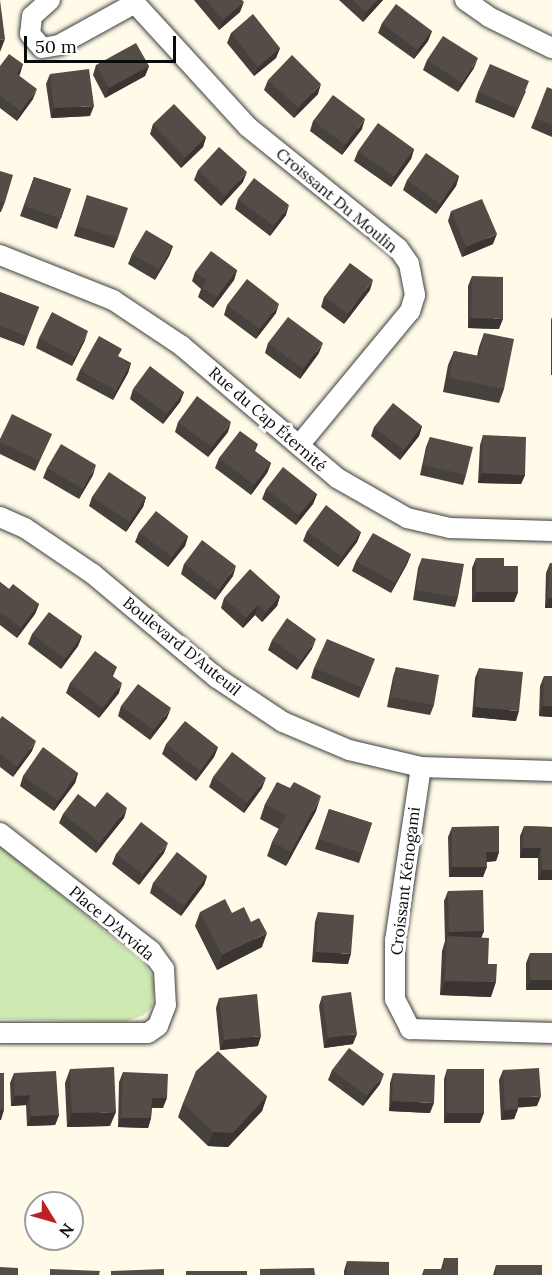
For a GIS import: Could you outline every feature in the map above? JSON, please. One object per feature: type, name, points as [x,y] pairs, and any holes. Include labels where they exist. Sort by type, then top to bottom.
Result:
[{"type":"street","name":"Croissant Du Moulin","points":[[50,0],[32,16],[30,34],[42,48],[59,45],[133,2],[248,127],[398,248],[409,264],[415,295],[410,311],[299,445]]},
{"type":"street","points":[[465,0],[489,17],[552,48]]},
{"type":"street","name":"Rue du Cap Éternité","points":[[0,255],[113,300],[182,346],[337,478],[407,518],[450,528],[552,531]]},
{"type":"street","name":"Boulevard D'Auteuil","points":[[0,517],[25,528],[93,574],[217,678],[283,722],[349,750],[421,767],[552,771]]},
{"type":"street","name":"Croissant Kénogami","points":[[421,767],[394,940],[395,999],[410,1029],[552,1033]]},
{"type":"street","name":"Place D'Arvida","points":[[0,833],[151,951],[164,969],[166,1005],[158,1026],[148,1033],[0,1033]]},
{"type":"green space","points":[[0,846],[145,964],[154,980],[152,1007],[144,1015],[125,1022],[0,1019]]},
{"type":"building","points":[[0,0],[5,39],[0,40]]},
{"type":"building","points":[[206,0],[242,0],[244,2],[223,20]]},
{"type":"building","points":[[353,0],[378,0],[366,12]]},
{"type":"building","points":[[396,4],[432,31],[417,50],[382,23]]},
{"type":"building","points":[[253,14],[280,48],[258,67],[231,33]]},
{"type":"building","points":[[443,36],[478,58],[462,83],[427,60]]},
{"type":"building","points":[[136,43],[149,66],[109,88],[96,65]]},
{"type":"building","points":[[9,54],[23,64],[17,74],[37,89],[21,111],[0,96],[0,66]]},
{"type":"building","points":[[292,55],[321,84],[298,108],[268,80]]},
{"type":"building","points":[[490,64],[529,81],[518,109],[478,92]]},
{"type":"building","points":[[89,69],[94,106],[54,108],[50,74]]},
{"type":"building","points":[[547,87],[552,89],[552,125],[535,118]]},
{"type":"building","points":[[333,95],[365,119],[345,145],[313,121]]},
{"type":"building","points":[[174,104],[206,137],[185,158],[153,124]]},
{"type":"building","points":[[378,123],[414,149],[394,177],[358,151]]},
{"type":"building","points":[[219,147],[247,172],[225,196],[198,170]]},
{"type":"building","points":[[426,153],[459,176],[440,204],[407,180]]},
{"type":"building","points":[[0,171],[13,175],[5,202],[0,201]]},
{"type":"building","points":[[34,177],[71,189],[61,219],[24,206]]},
{"type":"building","points":[[254,178],[289,205],[274,226],[238,199]]},
{"type":"building","points":[[87,195],[128,208],[118,238],[78,226]]},
{"type":"building","points":[[482,199],[497,234],[466,247],[451,211]]},
{"type":"building","points":[[146,230],[173,246],[159,270],[132,254]]},
{"type":"building","points":[[211,251],[237,270],[216,298],[202,287],[207,280],[195,272]]},
{"type":"building","points":[[350,263],[373,280],[348,314],[324,297]]},
{"type":"building","points":[[472,276],[503,277],[503,319],[471,318]]},
{"type":"building","points":[[247,279],[279,304],[260,329],[227,305]]},
{"type":"building","points":[[0,292],[39,307],[27,336],[0,326]]},
{"type":"building","points":[[52,312],[88,331],[75,357],[39,338]]},
{"type":"building","points":[[288,317],[323,343],[303,369],[268,343]]},
{"type":"building","points":[[484,333],[514,339],[504,389],[449,378],[454,351],[479,356]]},
{"type":"building","points":[[99,336],[122,349],[118,356],[131,363],[116,391],[80,370]]},
{"type":"building","points":[[150,366],[184,392],[167,414],[133,389]]},
{"type":"building","points":[[197,396],[231,422],[212,447],[178,422]]},
{"type":"building","points":[[393,403],[422,426],[404,450],[374,427]]},
{"type":"building","points":[[12,414],[52,434],[39,461],[0,442]]},
{"type":"building","points":[[240,431],[258,444],[253,450],[271,463],[254,485],[219,458]]},
{"type":"building","points":[[483,435],[526,437],[525,475],[482,473]]},
{"type":"building","points":[[430,437],[473,447],[466,475],[423,465]]},
{"type":"building","points":[[61,444],[96,465],[83,489],[47,468]]},
{"type":"building","points":[[283,467],[317,494],[299,515],[266,489]]},
{"type":"building","points":[[109,472],[146,497],[130,522],[92,497]]},
{"type":"building","points":[[326,505],[361,532],[342,557],[307,531]]},
{"type":"building","points":[[156,511],[188,536],[172,557],[139,532]]},
{"type":"building","points":[[373,533],[411,554],[395,583],[356,561]]},
{"type":"building","points":[[202,540],[236,566],[219,590],[184,564]]},
{"type":"building","points":[[422,558],[464,564],[458,597],[416,590]]},
{"type":"building","points":[[476,558],[504,558],[504,566],[518,566],[518,592],[476,592]]},
{"type":"building","points":[[550,563],[552,563],[552,598],[548,598]]},
{"type":"building","points":[[250,569],[280,596],[266,612],[258,605],[246,618],[224,598]]},
{"type":"building","points":[[0,582],[9,589],[13,584],[39,604],[21,628],[0,612]]},
{"type":"building","points":[[49,612],[82,636],[65,659],[32,634]]},
{"type":"building","points":[[287,618],[316,639],[301,661],[272,640]]},
{"type":"building","points":[[327,639],[375,659],[363,688],[314,668]]},
{"type":"building","points":[[95,651],[117,667],[111,675],[122,683],[103,708],[70,683]]},
{"type":"building","points":[[396,667],[439,675],[434,705],[391,697]]},
{"type":"building","points":[[479,668],[523,672],[519,711],[475,707]]},
{"type":"building","points":[[544,676],[552,676],[552,706],[543,706]]},
{"type":"building","points":[[138,684],[171,708],[154,730],[121,706]]},
{"type":"building","points":[[2,716],[36,741],[17,767],[0,754],[0,719]]},
{"type":"building","points":[[185,721],[218,747],[200,771],[166,744]]},
{"type":"building","points":[[43,747],[78,773],[58,801],[23,776]]},
{"type":"building","points":[[232,752],[266,778],[247,803],[213,777]]},
{"type":"building","points":[[277,782],[290,788],[294,782],[321,796],[291,852],[272,842],[286,815],[265,804]]},
{"type":"building","points":[[107,792],[127,808],[100,843],[63,814],[78,794],[95,807]]},
{"type":"building","points":[[329,809],[372,823],[362,853],[319,839]]},
{"type":"building","points":[[141,822],[168,843],[143,875],[116,854]]},
{"type":"building","points":[[499,826],[499,852],[486,852],[487,867],[452,867],[452,827]]},
{"type":"building","points":[[524,826],[552,827],[552,870],[542,870],[541,848],[523,848]]},
{"type":"building","points":[[177,852],[207,876],[184,906],[153,883]]},
{"type":"building","points":[[483,890],[484,931],[449,932],[448,891]]},
{"type":"building","points":[[225,899],[232,913],[244,907],[251,922],[259,918],[267,933],[222,955],[200,912]]},
{"type":"building","points":[[318,912],[354,915],[351,954],[316,952]]},
{"type":"building","points":[[447,936],[489,938],[488,964],[497,964],[496,982],[445,981]]},
{"type":"building","points":[[530,953],[552,953],[552,980],[530,980]]},
{"type":"building","points":[[351,992],[357,1034],[328,1038],[322,996]]},
{"type":"building","points":[[257,994],[261,1036],[224,1040],[219,998]]},
{"type":"building","points":[[349,1048],[384,1074],[367,1096],[332,1070]]},
{"type":"building","points":[[218,1051],[267,1096],[233,1133],[213,1132],[183,1103],[196,1071]]},
{"type":"building","points":[[114,1067],[116,1112],[72,1113],[70,1069]]},
{"type":"building","points":[[539,1068],[541,1096],[518,1098],[518,1109],[505,1110],[503,1070]]},
{"type":"building","points":[[447,1069],[484,1069],[484,1113],[447,1113]]},
{"type":"building","points":[[56,1071],[59,1115],[31,1116],[30,1095],[15,1096],[14,1073]]},
{"type":"building","points":[[123,1072],[168,1074],[167,1098],[152,1098],[151,1118],[121,1118]]},
{"type":"building","points":[[0,1073],[4,1073],[4,1110],[0,1110]]},
{"type":"building","points":[[393,1073],[435,1075],[434,1103],[392,1101]]},
{"type":"building","points":[[444,1258],[458,1258],[458,1275],[424,1275],[424,1269],[444,1269]]},
{"type":"building","points":[[347,1261],[389,1262],[389,1275],[347,1275]]},
{"type":"building","points":[[496,1265],[542,1265],[542,1275],[496,1275]]},
{"type":"building","points":[[0,1267],[18,1268],[18,1275],[0,1275]]},
{"type":"building","points":[[314,1268],[315,1275],[260,1275],[260,1269]]},
{"type":"building","points":[[50,1269],[100,1271],[99,1275],[50,1275]]},
{"type":"building","points":[[164,1269],[164,1275],[111,1275],[111,1271]]},
{"type":"building","points":[[186,1271],[247,1271],[247,1275],[186,1275]]}]
